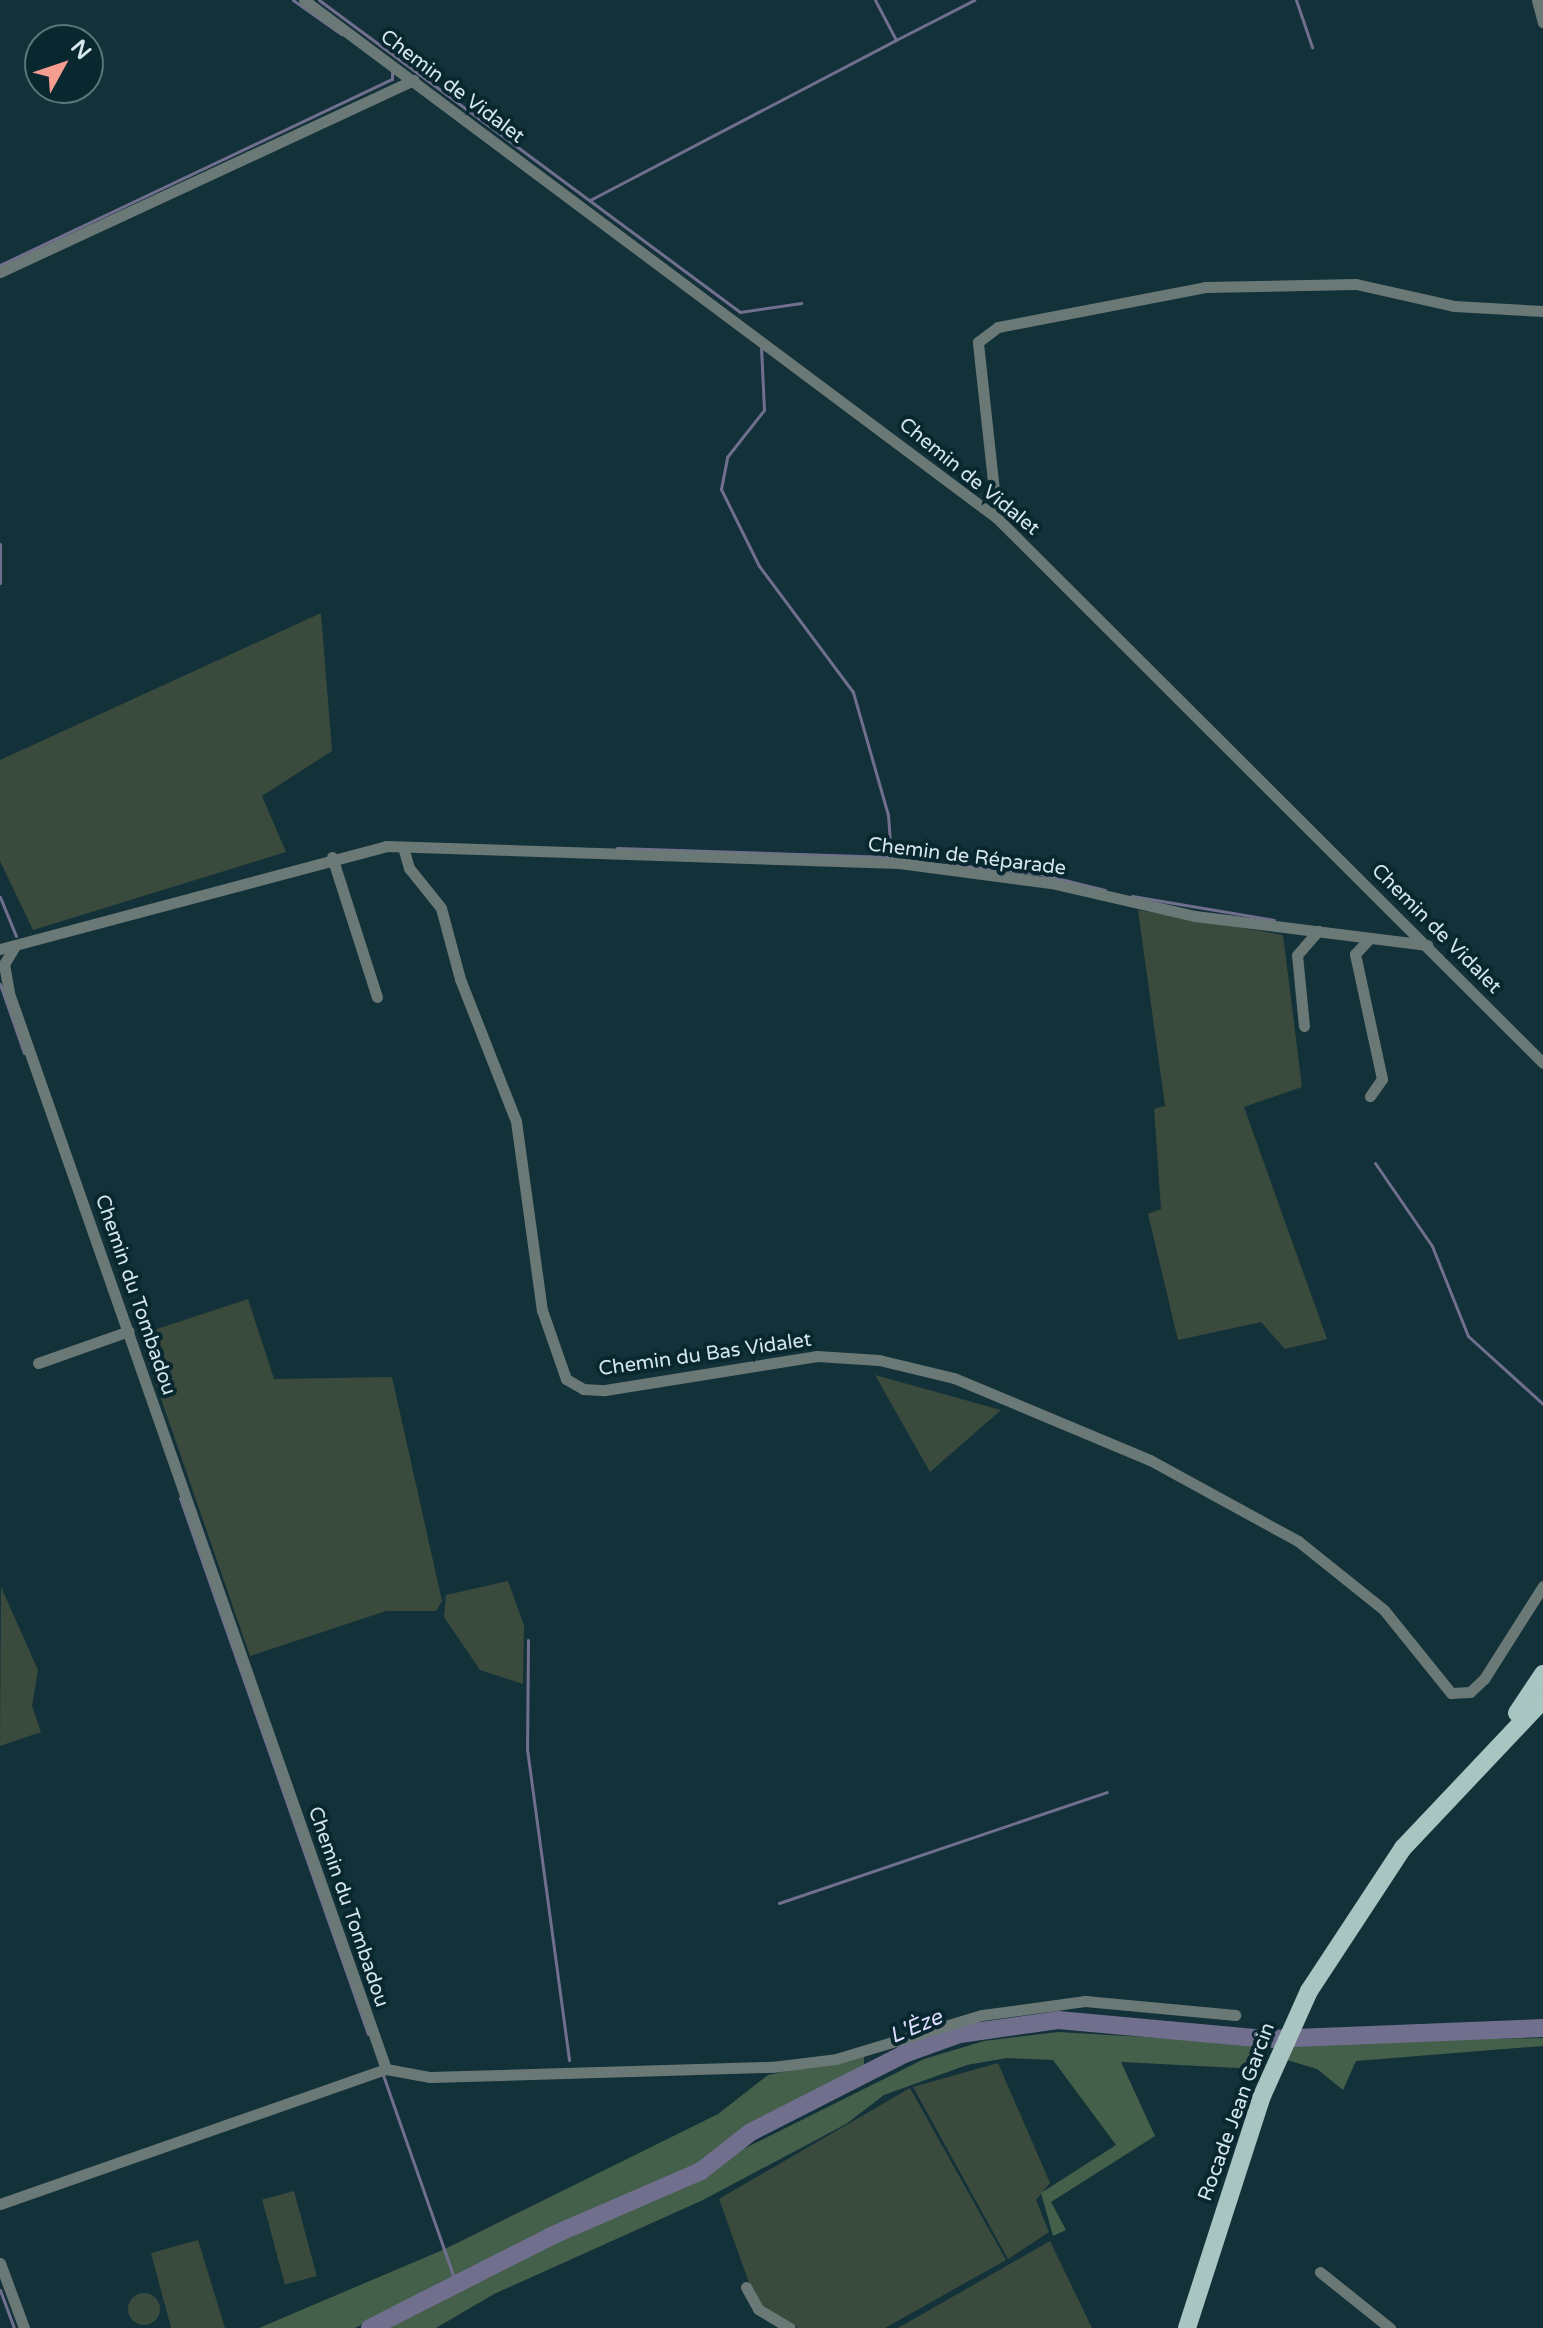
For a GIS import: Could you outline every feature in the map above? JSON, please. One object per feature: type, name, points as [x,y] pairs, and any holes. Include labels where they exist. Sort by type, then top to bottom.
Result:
[{"type":"main road","name":"Rocade Jean Garcin","points":[[1503,1736],[1543,1674]]},
{"type":"main road","name":"Rocade Jean Garcin","points":[[1187,2328],[1262,2096],[1338,1941],[1403,1848],[1503,1736],[1543,1700]]},
{"type":"street","name":"Chemin de Vidalet","points":[[304,0],[997,518],[1543,1063]]},
{"type":"street","points":[[1537,0],[1543,22]]},
{"type":"street","points":[[0,272],[414,80]]},
{"type":"street","points":[[997,518],[978,342],[998,327],[1217,287],[1356,284],[1454,306],[1543,311]]},
{"type":"street","name":"Chemin de Réparade","points":[[0,949],[332,857],[403,847],[899,863],[1051,883],[1195,916],[1427,945]]},
{"type":"street","name":"Chemin du Bas Vidalet","points":[[403,847],[409,868],[441,908],[460,979],[516,1121],[542,1310],[566,1379],[583,1389],[605,1390],[817,1356],[879,1360],[954,1378],[1150,1460],[1298,1541],[1384,1610],[1451,1693],[1470,1692],[1484,1679],[1543,1586]]},
{"type":"street","points":[[332,857],[377,997]]},
{"type":"street","points":[[1304,1026],[1297,955],[1318,931]]},
{"type":"street","points":[[1370,938],[1355,954],[1382,1079],[1370,1096]]},
{"type":"street","name":"Chemin du Tombadou","points":[[15,946],[4,964],[9,993],[386,2069]]},
{"type":"street","points":[[38,1363],[129,1331]]},
{"type":"street","points":[[0,2204],[386,2069],[430,2077],[772,2067],[836,2059],[982,2015],[1085,2001],[1235,2015]]},
{"type":"street","points":[[0,2263],[24,2328]]},
{"type":"street","points":[[1320,2272],[1390,2328]]},
{"type":"street","points":[[746,2287],[758,2309],[790,2328]]},
{"type":"green space","points":[[321,613],[332,751],[262,796],[286,852],[33,930],[0,861],[0,760]]},
{"type":"green space","points":[[1138,910],[1283,935],[1302,1087],[1244,1107],[1327,1339],[1285,1349],[1261,1322],[1178,1340],[1148,1214],[1161,1209],[1154,1109],[1165,1106]]},
{"type":"green space","points":[[248,1299],[274,1379],[392,1377],[442,1601],[436,1611],[386,1611],[250,1656],[139,1335]]},
{"type":"green space","points":[[875,1375],[1001,1410],[930,1472]]},
{"type":"green space","points":[[508,1581],[524,1625],[523,1684],[480,1670],[444,1617],[446,1595]]},
{"type":"green space","points":[[1,1587],[38,1670],[32,1706],[41,1732],[0,1746]]},
{"type":"green space","points":[[1058,2032],[1269,2044],[1258,2069],[1121,2062],[1155,2136],[1051,2202],[1066,2230],[1053,2236],[1041,2193],[1116,2145],[1053,2060],[1007,2058],[967,2065],[884,2095],[846,2124],[703,2200],[494,2294],[436,2328],[384,2328],[924,2059],[984,2041]]},
{"type":"green space","points":[[1543,2038],[1543,2046],[1356,2061],[1343,2090],[1317,2069],[1287,2060],[1294,2043]]},
{"type":"green space","points":[[864,2055],[864,2067],[733,2137],[698,2169],[540,2236],[355,2328],[259,2328],[445,2249],[718,2114],[768,2075]]},
{"type":"green space","points":[[998,2063],[1050,2183],[1036,2200],[1049,2232],[1008,2259],[913,2087]]},
{"type":"green space","points":[[910,2088],[1006,2260],[885,2328],[798,2328],[756,2302],[719,2199]]},
{"type":"green space","points":[[294,2191],[317,2276],[285,2285],[262,2200]]},
{"type":"green space","points":[[198,2240],[225,2328],[171,2328],[151,2253]]},
{"type":"green space","points":[[1050,2241],[1092,2328],[898,2328]]},
{"type":"green space","points":[[144,2293],[155,2298],[160,2309],[155,2320],[144,2325],[133,2320],[128,2309],[133,2298]]},
{"type":"waterway","points":[[293,0],[341,34]]},
{"type":"waterway","points":[[319,0],[740,312],[801,303]]},
{"type":"waterway","points":[[590,200],[896,40],[875,0]]},
{"type":"waterway","points":[[896,40],[974,0]]},
{"type":"waterway","points":[[1296,0],[1312,47]]},
{"type":"waterway","points":[[0,265],[392,79],[392,71]]},
{"type":"waterway","points":[[617,848],[891,857],[888,815],[853,692],[759,566],[721,489],[727,457],[764,410],[761,347]]},
{"type":"waterway","points":[[0,544],[0,583]]},
{"type":"waterway","points":[[947,864],[1040,874],[1105,890]]},
{"type":"waterway","points":[[1132,896],[1274,920]]},
{"type":"waterway","points":[[0,897],[16,936]]},
{"type":"waterway","points":[[0,984],[24,1053]]},
{"type":"waterway","points":[[1375,1163],[1432,1246],[1468,1336],[1543,1404]]},
{"type":"waterway","points":[[180,1498],[368,2034]]},
{"type":"waterway","points":[[528,1640],[527,1749],[569,2060]]},
{"type":"waterway","points":[[779,1903],[1107,1792]]},
{"type":"waterway","name":"L'Èze","points":[[370,2328],[551,2236],[701,2171],[751,2132],[904,2054],[960,2034],[1058,2020],[1268,2039],[1543,2028]]},
{"type":"waterway","points":[[383,2075],[456,2283]]},
{"type":"waterway","points":[[0,2290],[14,2328]]}]
